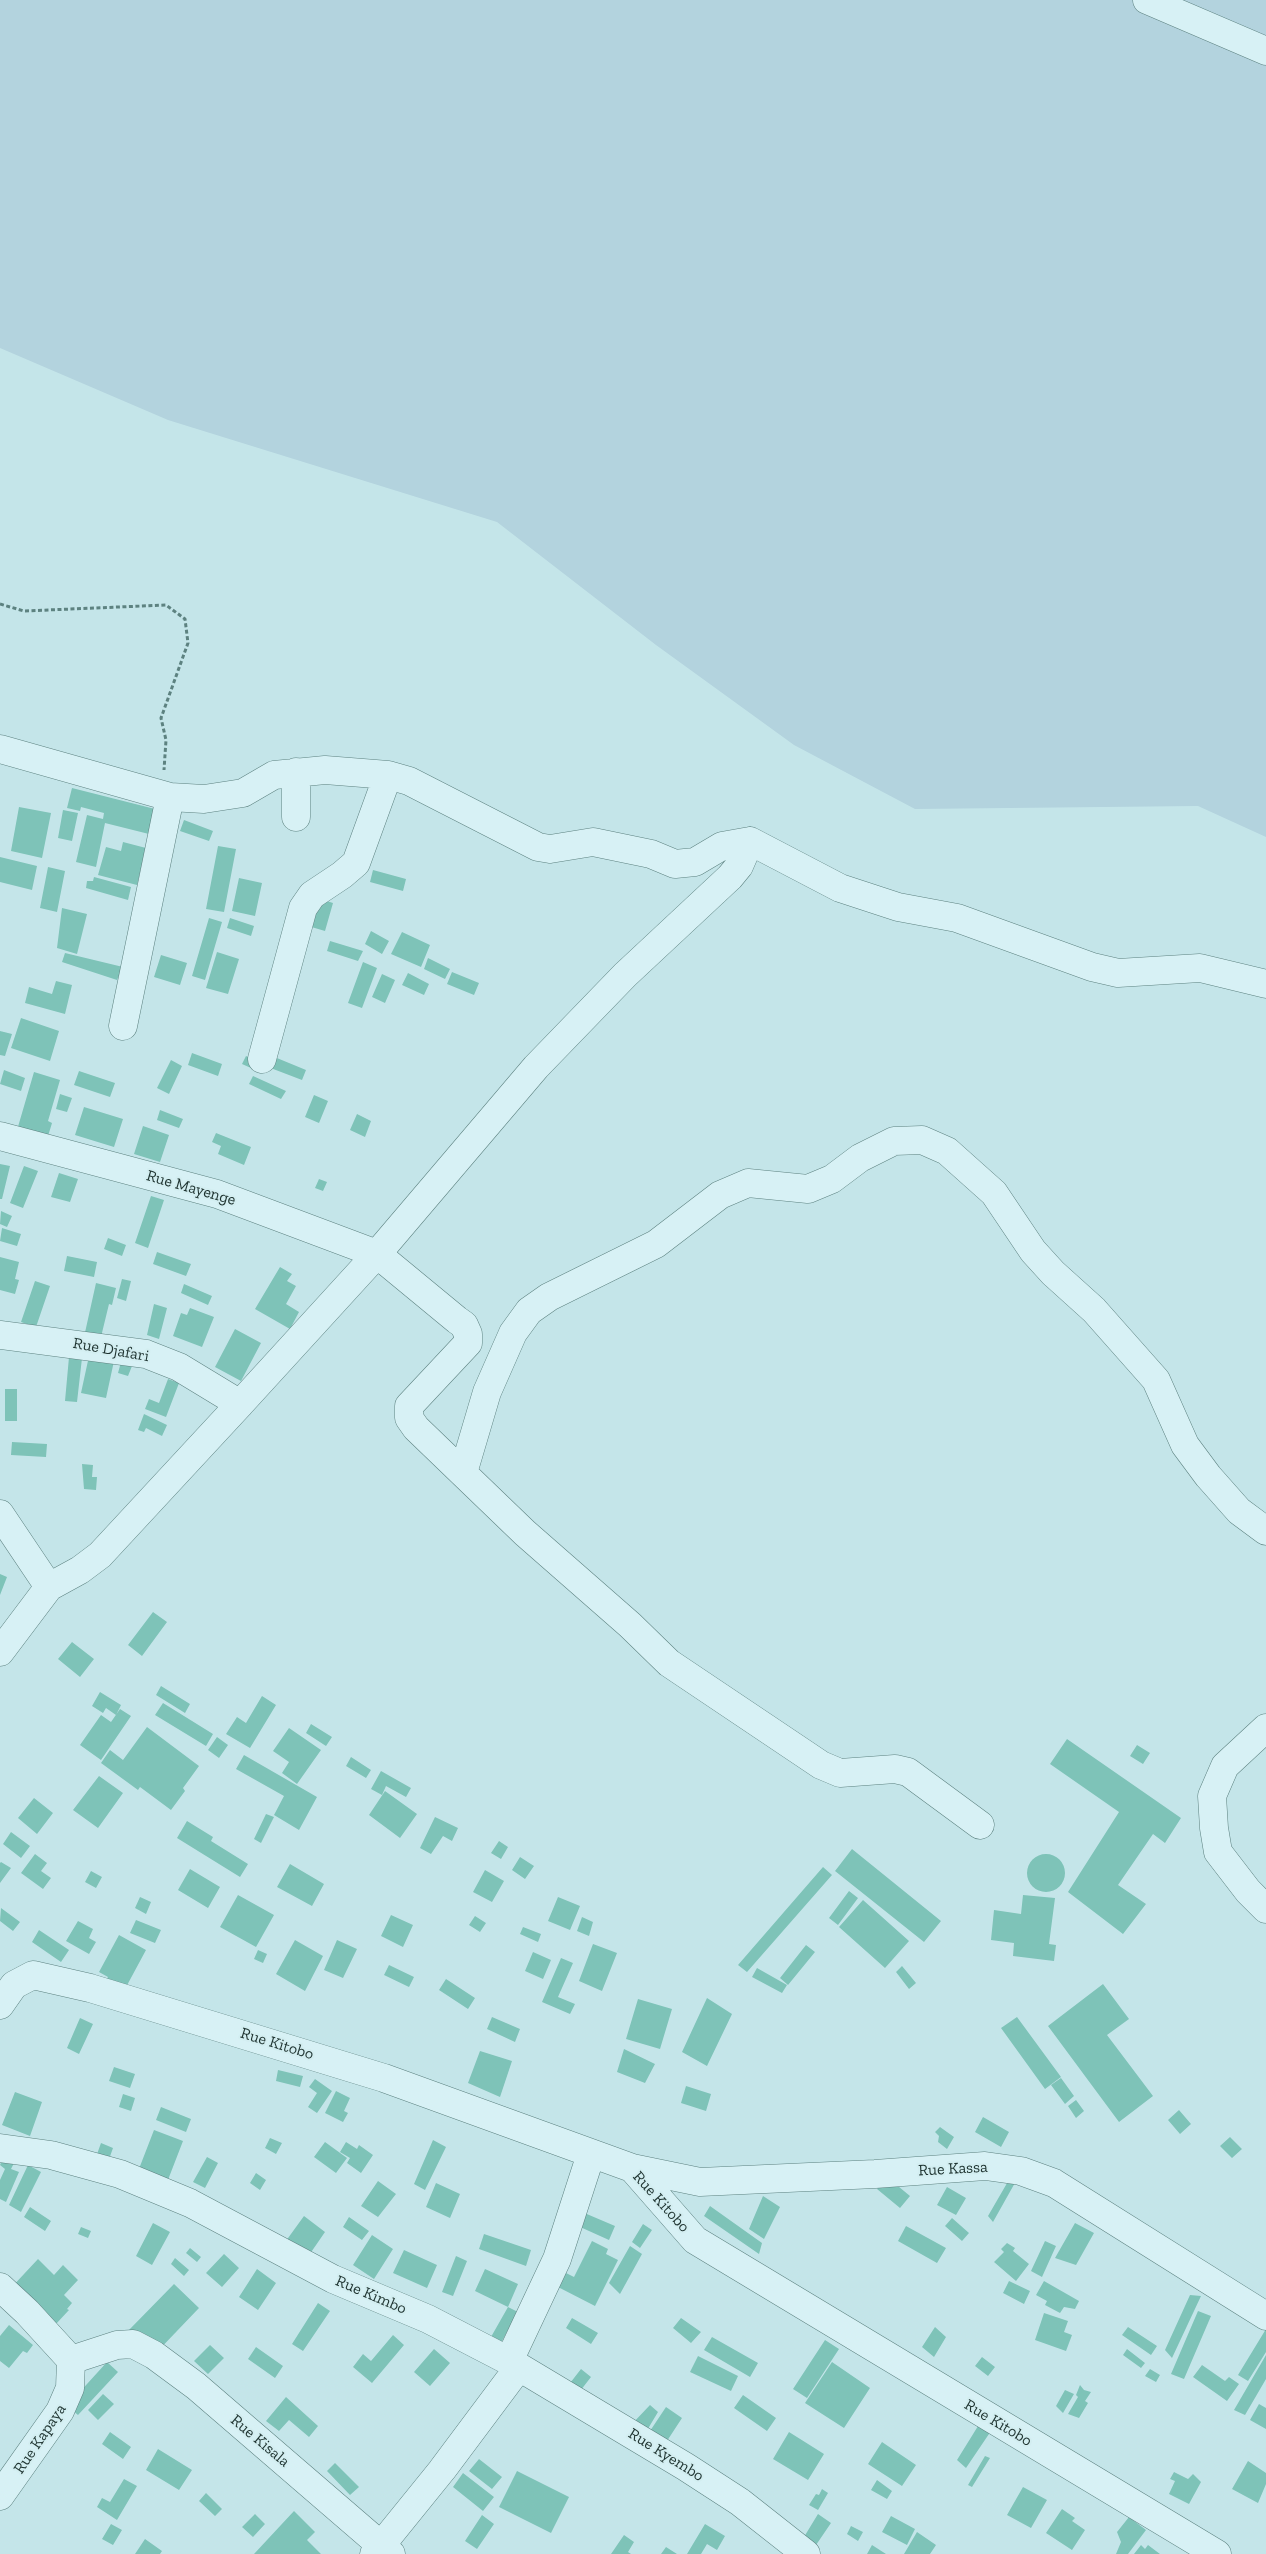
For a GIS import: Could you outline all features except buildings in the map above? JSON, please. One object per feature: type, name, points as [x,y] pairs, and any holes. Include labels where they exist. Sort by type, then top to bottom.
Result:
[{"type":"street","points":[[1147,0],[1266,51]]},
{"type":"street","points":[[0,749],[170,797],[204,799],[243,793],[274,775],[296,772],[325,770],[388,775],[409,781],[538,847],[550,849],[592,842],[651,854],[675,864],[695,862],[722,846],[750,841],[840,888],[898,908],[956,918],[1092,966],[1118,973],[1200,968],[1266,984]]},
{"type":"street","points":[[296,772],[296,817]]},
{"type":"street","points":[[262,1059],[303,908],[312,895],[342,876],[356,862],[388,775]]},
{"type":"street","points":[[123,1026],[170,797]]},
{"type":"street","points":[[0,1652],[49,1587],[80,1570],[100,1555],[240,1404],[377,1254],[536,1067],[625,975],[730,877],[739,866],[750,841]]},
{"type":"street","name":"Rue Mayenge","points":[[0,1136],[217,1194],[377,1254],[464,1325],[468,1334],[468,1343],[414,1399],[409,1406],[408,1412],[416,1428],[463,1473]]},
{"type":"street","points":[[980,1825],[908,1772],[895,1769],[840,1773],[821,1765],[669,1663],[463,1473],[488,1392],[513,1333],[536,1307],[549,1297],[656,1244],[720,1195],[748,1183],[808,1189],[832,1179],[860,1158],[894,1141],[922,1140],[947,1151],[994,1193],[1033,1251],[1053,1273],[1094,1310],[1156,1380],[1185,1445],[1208,1476],[1239,1511],[1266,1531]]},
{"type":"street","name":"Rue Djafari","points":[[0,1335],[146,1354],[179,1367],[240,1404]]},
{"type":"street","points":[[0,1514],[49,1587]]},
{"type":"street","points":[[1266,1728],[1225,1766],[1212,1796],[1218,1852],[1248,1892],[1266,1909]]},
{"type":"street","name":"Rue Kitobo","points":[[0,2005],[14,1985],[33,1975],[54,1978],[298,2050],[384,2078],[632,2168],[695,2240],[1217,2554]]},
{"type":"street","name":"Rue Kimbo","points":[[0,2148],[51,2154],[129,2178],[190,2203],[333,2279],[428,2319],[514,2364]]},
{"type":"street","points":[[382,2551],[442,2470],[514,2364],[557,2259],[591,2154]]},
{"type":"street","name":"Rue Kassa","points":[[632,2168],[700,2182],[985,2166],[1021,2171],[1054,2183],[1266,2316]]},
{"type":"street","points":[[0,2287],[33,2318],[71,2360]]},
{"type":"street","name":"Rue Kisala","points":[[71,2360],[116,2345],[132,2344],[154,2355],[196,2386],[382,2551]]},
{"type":"street","name":"Rue Kapaya","points":[[0,2496],[60,2411],[70,2388],[71,2360]]},
{"type":"street","name":"Rue Kyembo","points":[[514,2364],[740,2502],[806,2554]]},
{"type":"path","points":[[0,604],[24,611],[166,605],[184,619],[188,643],[161,718],[166,756],[162,779],[170,797]]},
{"type":"shaded area","points":[[0,0],[1266,0],[1266,837],[1198,806],[915,809],[794,745],[656,645],[497,522],[168,420],[0,348]]}]
